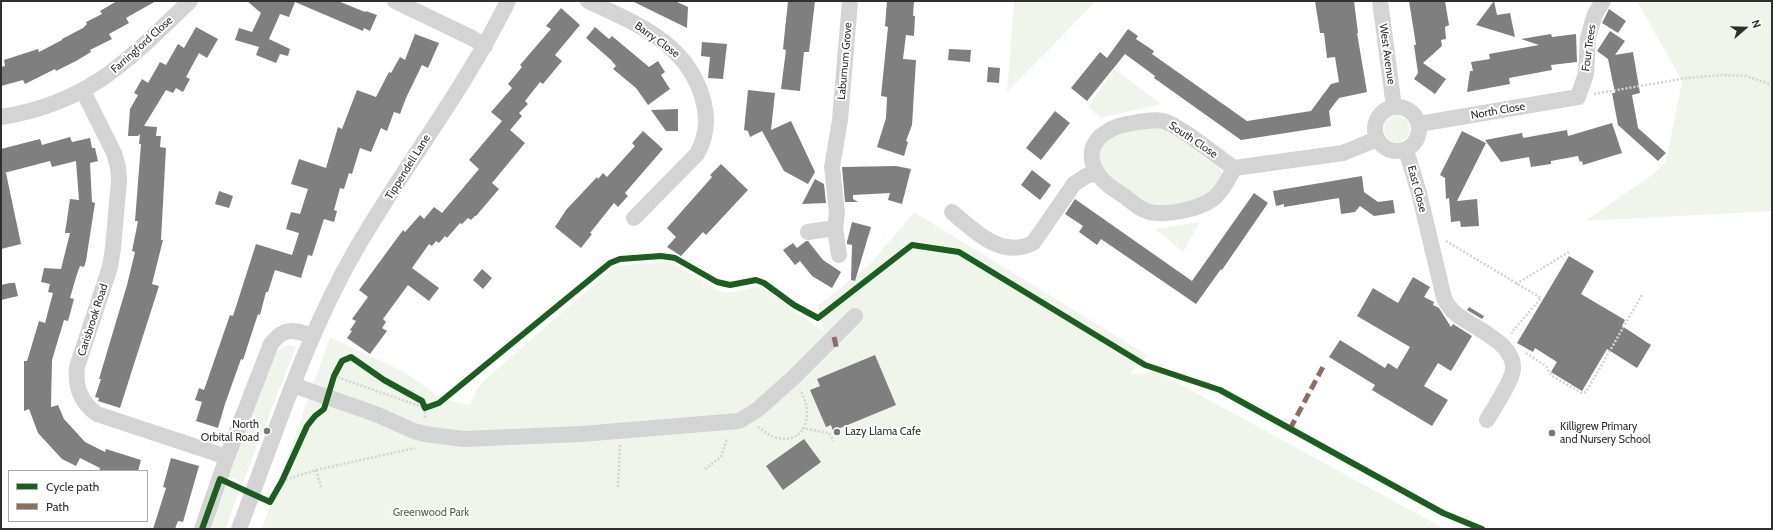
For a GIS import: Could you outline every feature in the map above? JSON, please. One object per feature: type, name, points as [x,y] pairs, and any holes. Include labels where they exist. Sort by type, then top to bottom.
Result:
[{"type":"street","name":"Farringford Close","points":[[1,117],[35,110],[59,102],[82,91],[107,76],[134,54],[190,1]]},
{"type":"street","points":[[395,1],[472,38],[485,46]]},
{"type":"street","name":"Tippendell Lane","points":[[239,529],[313,336],[355,251],[485,46],[508,1]]},
{"type":"street","name":"Barry Close","points":[[588,1],[626,18],[648,31],[683,59],[692,72],[701,92],[704,104],[706,127],[703,142],[697,154],[634,218]]},
{"type":"street","name":"Laburnum Grove","points":[[839,255],[834,228],[837,213],[832,167],[840,120],[850,1]]},
{"type":"street","name":"West Avenue","points":[[1380,1],[1394,107]]},
{"type":"street","name":"Four Trees","points":[[1578,97],[1586,74],[1588,38],[1595,14],[1603,1]]},
{"type":"street","name":"Carisbrook Road","points":[[82,91],[112,148],[118,167],[119,181],[110,267],[77,367],[76,377],[79,394],[90,409],[97,414],[227,457]]},
{"type":"street","name":"North Close","points":[[1419,124],[1578,97]]},
{"type":"street","points":[[1394,107],[1413,113],[1419,124],[1420,131],[1416,142],[1406,150],[1393,151],[1387,149],[1378,139],[1376,126],[1378,119],[1382,113],[1394,107]]},
{"type":"street","name":"South Close","points":[[1155,120],[1165,121],[1176,127],[1234,168],[1223,189],[1204,205],[1165,213],[1154,213],[1144,210],[1109,186],[1097,174],[1091,155],[1097,138],[1118,126],[1155,120]]},
{"type":"street","points":[[1234,168],[1343,153],[1378,139]]},
{"type":"street","name":"East Close","points":[[1406,150],[1428,229],[1444,298],[1448,306],[1456,314],[1499,340],[1507,351],[1512,363],[1512,376],[1487,420]]},
{"type":"street","points":[[952,212],[985,240],[999,246],[1027,246],[1033,243],[1074,184],[1086,176],[1097,174]]},
{"type":"street","points":[[808,232],[834,228]]},
{"type":"street","points":[[293,385],[378,415],[414,431],[463,439],[581,434],[739,421],[747,417],[793,378],[855,316]]},
{"type":"street","points":[[202,529],[227,457],[271,344],[283,332],[289,330],[313,336]]},
{"type":"path","points":[[1578,97],[1686,78],[1722,75],[1746,76],[1772,85]]},
{"type":"path","points":[[1434,255],[1444,240],[1541,298],[1512,332],[1512,340]]},
{"type":"path","points":[[1516,284],[1569,252]]},
{"type":"path","points":[[1524,352],[1546,366],[1552,376],[1582,393],[1586,392],[1642,295]]},
{"type":"path","points":[[328,397],[335,374],[425,408],[432,406]]},
{"type":"path","points":[[747,417],[752,423],[773,437],[786,439],[794,437],[808,420],[808,410],[805,397],[793,378]]},
{"type":"path","points":[[280,484],[316,470],[424,444],[425,408],[422,401],[416,398]]},
{"type":"path","points":[[802,428],[829,433],[834,441]]},
{"type":"path","points":[[706,469],[722,457],[729,431]]},
{"type":"path","points":[[618,487],[620,440]]},
{"type":"path","points":[[316,470],[321,487]]},
{"type":"path","points":[[280,484],[285,475]]},
{"type":"green space","points":[[1014,1],[1096,1],[1007,92]]},
{"type":"green space","points":[[1637,1],[1772,1],[1772,211],[1585,221],[1652,175],[1666,162],[1682,81]]},
{"type":"green space","points":[[1114,69],[1161,104],[1101,118],[1088,107]]},
{"type":"green space","points":[[1397,116],[1406,120],[1410,129],[1406,138],[1397,142],[1388,138],[1384,129],[1388,120]]},
{"type":"green space","points":[[1140,126],[1165,129],[1215,162],[1220,168],[1222,176],[1212,192],[1193,201],[1160,207],[1136,199],[1108,176],[1102,167],[1100,157],[1101,148],[1104,143],[1113,136]]},
{"type":"green space","name":"Greenwood Park","points":[[914,212],[1147,355],[1130,374],[1158,372],[1445,529],[262,529],[330,337],[406,373],[441,398],[469,405],[480,384],[615,266],[669,261],[722,292],[732,292],[760,286],[824,332],[818,306],[871,263]]},
{"type":"green space","points":[[1200,222],[1183,252],[1155,229]]},
{"type":"green space","points":[[289,345],[296,347],[243,482],[228,477],[271,360],[278,350]]},
{"type":"green space","points":[[225,486],[239,491],[226,529],[209,529]]},
{"type":"building","points":[[117,1],[156,1],[126,18],[129,23],[109,34],[112,39],[90,50],[91,52],[76,61],[56,71],[55,69],[25,84],[23,80],[1,86],[1,67],[5,66],[4,60],[38,49],[39,52],[62,40],[83,28],[87,24],[86,22],[102,14],[100,11]]},
{"type":"building","points":[[247,1],[338,1],[365,12],[366,11],[377,15],[370,31],[364,28],[363,31],[295,2],[289,17],[280,14],[269,39],[290,49],[288,56],[280,54],[276,63],[256,55],[259,47],[235,40],[239,28],[252,32],[261,13]]},
{"type":"building","points":[[632,1],[675,1],[688,7],[687,28]]},
{"type":"building","points":[[788,1],[815,1],[809,52],[804,52],[800,91],[781,89],[786,50],[783,49]]},
{"type":"building","points":[[887,1],[914,1],[914,36],[906,35],[903,59],[916,60],[912,125],[906,141],[908,142],[904,156],[877,147],[886,118],[887,97],[881,96],[888,27],[885,26]]},
{"type":"building","points":[[1315,1],[1354,1],[1357,33],[1367,92],[1339,98],[1329,111],[1331,126],[1241,140],[1154,78],[1155,76],[1125,54],[1087,101],[1071,88],[1100,52],[1107,58],[1128,29],[1138,36],[1136,39],[1154,51],[1152,54],[1247,121],[1311,111],[1331,84],[1339,82],[1335,57],[1327,58],[1324,33],[1320,33]]},
{"type":"building","points":[[1409,1],[1445,1],[1449,25],[1445,27],[1446,39],[1441,40],[1442,46],[1423,63],[1446,79],[1435,94],[1414,79],[1418,73],[1414,45],[1416,45]]},
{"type":"building","points":[[1494,1],[1497,15],[1510,13],[1515,37],[1476,25]]},
{"type":"building","points":[[561,8],[580,25],[555,55],[562,61],[543,84],[540,82],[525,101],[528,104],[519,113],[522,116],[510,130],[525,143],[492,183],[499,189],[476,216],[471,220],[468,218],[462,224],[460,223],[447,238],[445,236],[439,243],[436,241],[432,246],[429,244],[412,268],[439,288],[429,301],[408,285],[383,319],[386,322],[382,328],[387,331],[370,354],[347,338],[356,321],[352,319],[368,297],[359,290],[403,230],[405,232],[420,215],[424,219],[434,207],[442,213],[479,169],[469,160],[502,121],[491,112],[512,88],[508,84],[522,67],[520,65],[551,29],[546,26]]},
{"type":"building","points":[[1609,9],[1626,21],[1618,33],[1602,23]]},
{"type":"building","points":[[196,27],[218,39],[207,58],[199,53],[186,77],[190,79],[183,92],[176,88],[173,93],[166,90],[144,126],[157,127],[156,136],[161,136],[160,147],[166,148],[161,240],[163,240],[152,284],[159,286],[120,408],[98,401],[99,398],[95,397],[135,252],[132,251],[138,221],[135,221],[141,144],[139,144],[140,134],[138,136],[128,136],[130,109],[138,95],[134,93],[142,79],[148,83],[160,62],[166,65],[178,44],[184,48]]},
{"type":"building","points":[[595,27],[609,39],[612,36],[649,67],[658,61],[665,72],[661,75],[670,89],[648,105],[636,88],[613,69],[616,66],[611,60],[586,38]]},
{"type":"building","points":[[1610,31],[1625,41],[1615,55],[1633,52],[1640,93],[1632,95],[1638,128],[1666,153],[1658,161],[1618,125],[1612,93],[1615,93],[1608,59],[1597,51]]},
{"type":"building","points":[[415,34],[439,43],[428,68],[422,65],[400,114],[394,112],[387,131],[381,128],[371,152],[360,148],[352,174],[349,173],[344,189],[340,188],[334,210],[337,211],[334,222],[324,219],[312,256],[308,255],[301,278],[275,270],[268,292],[266,292],[260,315],[258,314],[243,360],[241,359],[218,428],[196,421],[202,402],[195,400],[199,388],[204,390],[230,315],[233,316],[256,244],[292,255],[299,233],[286,229],[291,212],[300,214],[308,189],[291,184],[299,159],[326,168],[338,127],[342,129],[357,90],[376,97],[389,72],[391,73],[400,57],[405,60]]},
{"type":"building","points":[[1551,34],[1552,37],[1576,34],[1577,62],[1551,65],[1552,70],[1509,78],[1510,84],[1467,92],[1470,71],[1473,71],[1471,62],[1490,59],[1489,54],[1539,45],[1521,39]]},
{"type":"building","points":[[702,42],[727,44],[723,79],[708,78],[710,57],[701,56]]},
{"type":"building","points":[[949,49],[971,50],[970,62],[948,60]]},
{"type":"building","points":[[988,67],[1000,68],[999,83],[987,82]]},
{"type":"building","points":[[748,90],[775,93],[771,130],[791,121],[815,172],[808,184],[784,171],[762,131],[750,137],[748,131],[744,130]]},
{"type":"building","points":[[678,109],[678,131],[666,131],[651,110]]},
{"type":"building","points":[[1055,111],[1070,123],[1041,160],[1026,148]]},
{"type":"building","points":[[1612,123],[1622,153],[1583,165],[1578,156],[1551,161],[1551,164],[1531,167],[1529,157],[1501,162],[1485,140],[1522,133],[1523,138],[1567,130],[1568,136]]},
{"type":"building","points":[[643,131],[663,149],[625,193],[628,196],[618,207],[614,203],[590,233],[592,234],[581,248],[555,227],[566,210],[597,177],[598,179],[603,173],[607,177],[635,146],[632,143]]},
{"type":"building","points":[[1462,131],[1486,143],[1457,201],[1477,199],[1479,226],[1461,227],[1460,221],[1451,222],[1449,198],[1446,199],[1445,178],[1440,175]]},
{"type":"building","points":[[70,137],[72,142],[90,138],[92,148],[95,148],[98,161],[90,163],[92,202],[95,203],[86,261],[84,267],[80,266],[77,274],[70,298],[74,299],[68,321],[64,320],[52,360],[51,407],[58,405],[64,419],[85,442],[105,452],[106,449],[141,460],[138,470],[99,470],[100,468],[80,458],[76,466],[62,459],[38,433],[29,409],[24,411],[24,361],[27,361],[39,321],[45,323],[53,293],[48,292],[50,284],[41,282],[44,268],[61,269],[70,233],[65,233],[70,199],[79,200],[76,161],[52,167],[50,161],[4,173],[6,173],[21,244],[1,249],[1,149],[40,139],[42,145]]},
{"type":"building","points":[[721,164],[748,190],[706,235],[703,232],[681,256],[667,247],[676,237],[667,228],[712,177],[710,175]]},
{"type":"building","points":[[896,166],[911,169],[902,204],[888,200],[890,193],[853,195],[853,199],[858,202],[845,202],[842,167]]},
{"type":"building","points":[[1032,170],[1051,185],[1040,200],[1021,185]]},
{"type":"building","points":[[1362,176],[1364,192],[1378,202],[1393,200],[1395,213],[1374,216],[1360,206],[1355,212],[1341,214],[1339,198],[1284,207],[1284,204],[1276,206],[1273,191]]},
{"type":"building","points":[[815,179],[824,184],[826,203],[802,204]]},
{"type":"building","points":[[219,191],[233,196],[229,208],[215,204]]},
{"type":"building","points":[[1254,193],[1268,203],[1222,270],[1221,269],[1196,304],[1101,239],[1097,245],[1079,232],[1083,226],[1065,214],[1075,199],[1192,281]]},
{"type":"building","points":[[852,222],[871,227],[855,281],[851,280],[852,245],[847,244]]},
{"type":"building","points":[[808,241],[823,260],[841,272],[832,288],[812,276],[800,261],[795,265],[783,250],[793,243],[797,248]]},
{"type":"building","points":[[1569,256],[1594,271],[1581,294],[1625,320],[1622,326],[1651,345],[1637,368],[1607,349],[1582,391],[1551,372],[1557,362],[1535,348],[1533,352],[1517,343]]},
{"type":"building","points":[[482,269],[492,278],[483,289],[473,280]]},
{"type":"building","points":[[1413,277],[1430,287],[1424,297],[1434,302],[1433,305],[1439,308],[1451,327],[1453,324],[1472,336],[1451,371],[1438,363],[1424,386],[1448,400],[1432,426],[1372,390],[1375,385],[1329,357],[1340,340],[1385,368],[1388,363],[1397,369],[1410,347],[1357,316],[1373,288],[1398,303]]},
{"type":"building","points":[[15,283],[18,296],[1,300],[1,285]]},
{"type":"building","points":[[1469,307],[1484,316],[1482,319],[1467,310]]},
{"type":"building","points":[[875,355],[896,405],[833,431],[831,425],[826,427],[810,390],[820,386],[817,379]]},
{"type":"building","points":[[804,439],[821,462],[783,490],[766,466]]},
{"type":"building","points":[[171,458],[199,466],[183,522],[178,521],[175,529],[153,529],[166,488],[163,487]]},
{"type":"marked path","points":[[834,337],[837,350]]},
{"type":"marked path","points":[[1290,429],[1324,365]]},
{"type":"cycle path","points":[[202,529],[220,479],[270,502],[282,481],[307,426],[315,416],[324,409],[334,376],[342,361],[351,357],[384,380],[422,401],[425,408],[439,403],[610,263],[620,259],[661,256],[675,258],[717,282],[730,285],[756,280],[764,283],[794,305],[818,318],[912,245],[959,252],[1145,365],[1220,390],[1443,513],[1482,529]]},
{"type":"place","name":"North Orbital Road","points":[[267,431]]},
{"type":"place","name":"Lazy Llama Cafe","points":[[837,432]]},
{"type":"place","name":"Killigrew Primary and Nursery School","points":[[1552,433]]}]
